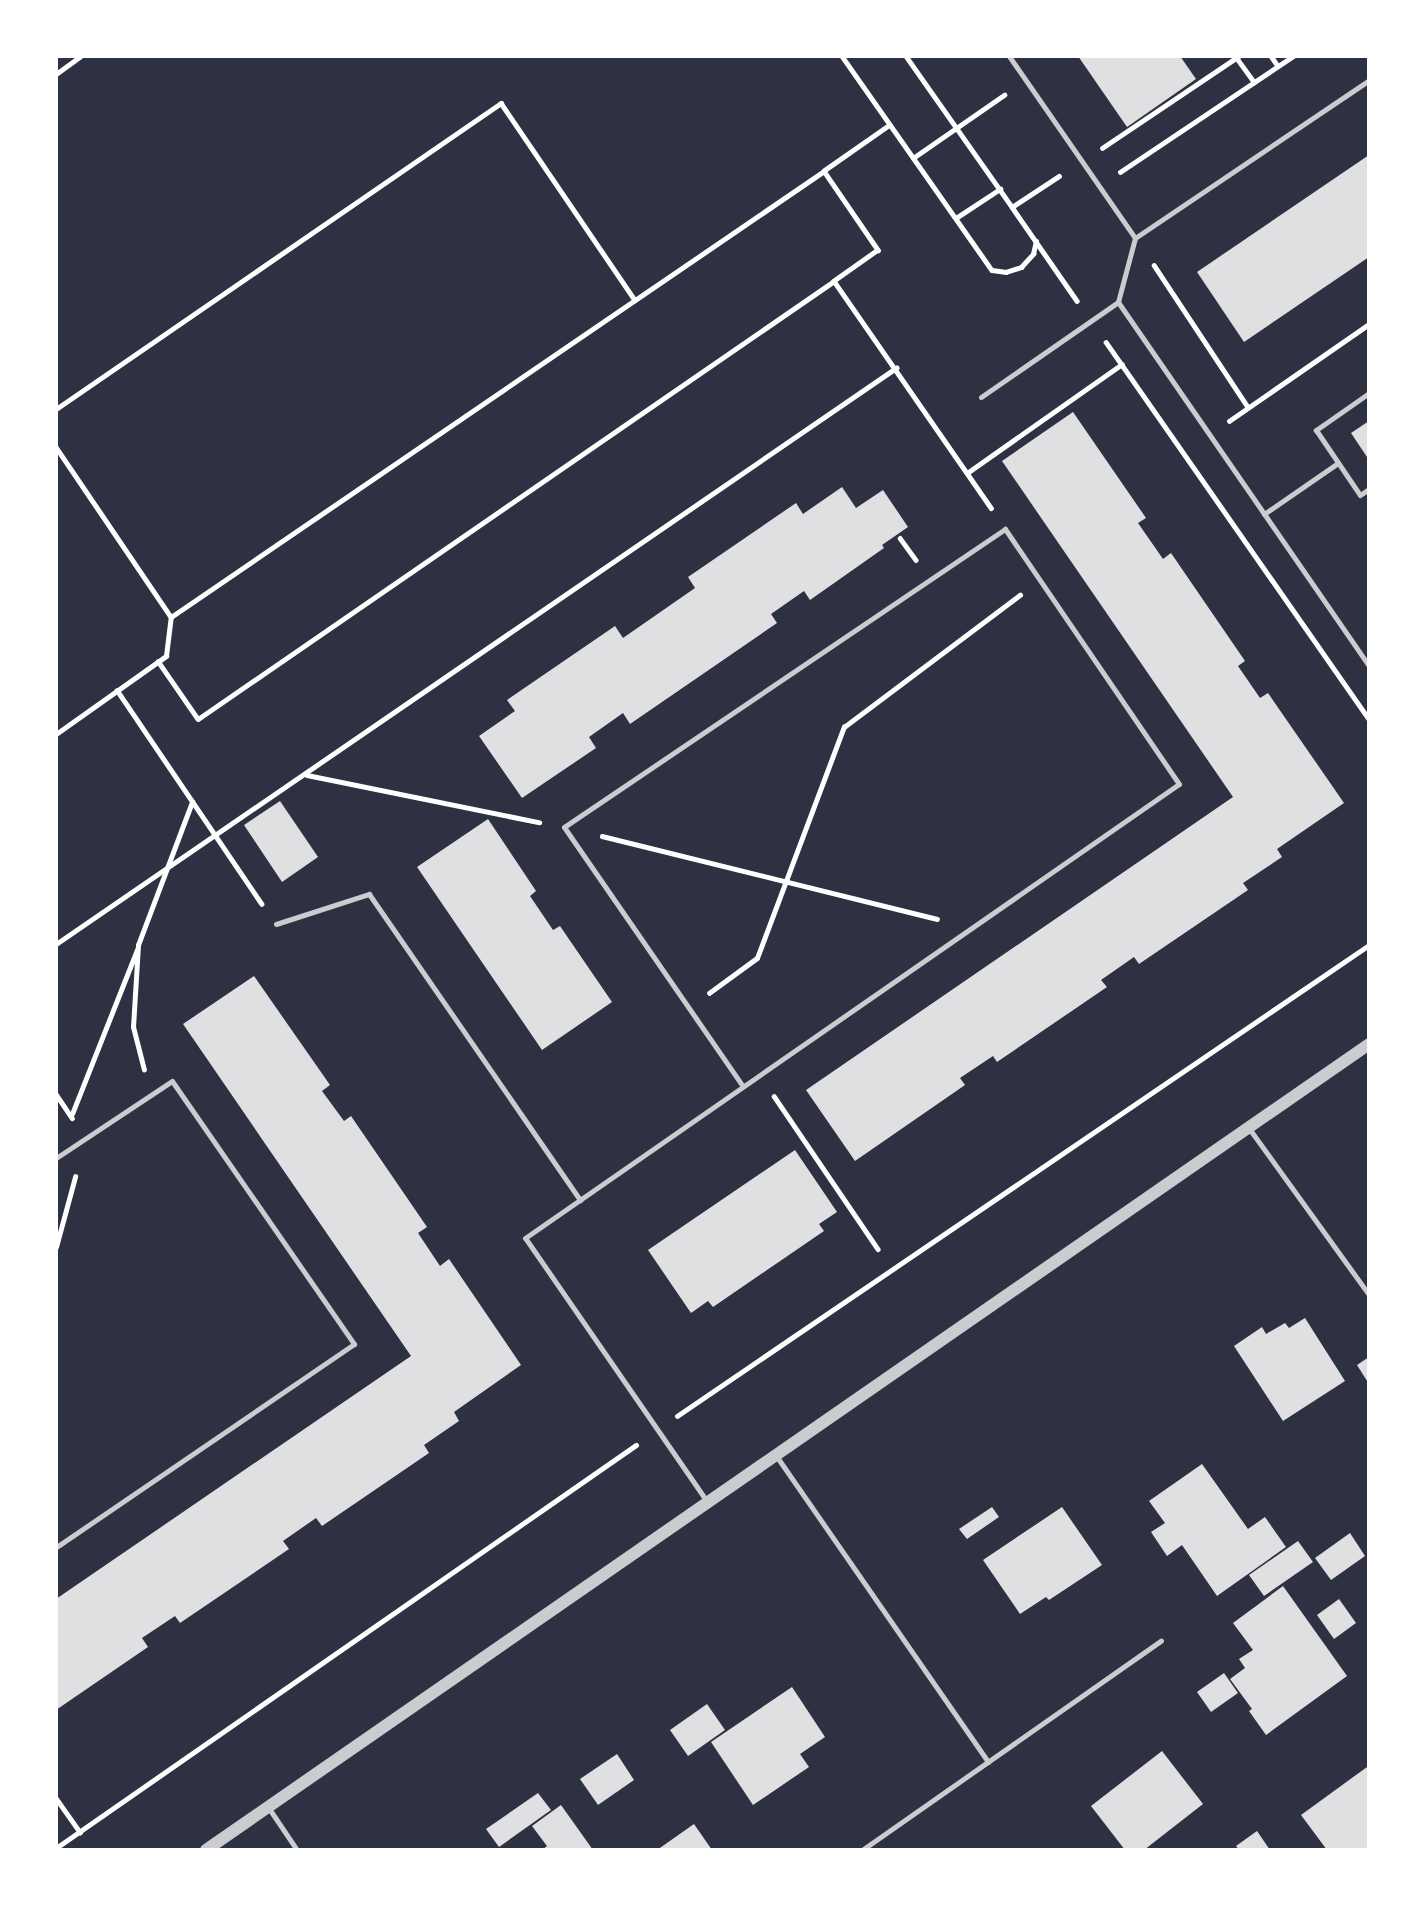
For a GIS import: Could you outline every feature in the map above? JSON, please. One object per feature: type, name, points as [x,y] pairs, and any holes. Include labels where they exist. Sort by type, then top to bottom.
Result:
[{"type":"street","points":[[205,1850],[706,1500],[1369,1044]]},
{"type":"lane","points":[[1009,56],[1135,238]]},
{"type":"lane","points":[[981,397],[1118,302],[1135,238],[1369,80]]},
{"type":"lane","points":[[1118,302],[1369,666]]},
{"type":"lane","points":[[1369,393],[1316,430],[1360,495],[1369,489]]},
{"type":"lane","points":[[1264,513],[1338,463]]},
{"type":"lane","points":[[706,1500],[525,1238],[1179,784],[1005,529],[564,827],[742,1085]]},
{"type":"lane","points":[[276,924],[369,894],[580,1200]]},
{"type":"lane","points":[[56,1158],[172,1081],[354,1344],[56,1547]]},
{"type":"lane","points":[[1248,1127],[1369,1295]]},
{"type":"lane","points":[[774,1453],[988,1762]]},
{"type":"lane","points":[[862,1850],[1161,1641]]},
{"type":"lane","points":[[268,1807],[298,1850]]},
{"type":"path","points":[[56,74],[81,56]]},
{"type":"path","points":[[842,56],[992,270],[1013,271],[1021,267],[1033,254],[1036,240]]},
{"type":"path","points":[[906,56],[1369,719]]},
{"type":"path","points":[[1271,56],[1278,66]]},
{"type":"path","points":[[1099,186],[1293,56]]},
{"type":"path","points":[[1012,207],[1237,57],[1255,82]]},
{"type":"path","points":[[913,158],[1026,80]]},
{"type":"path","points":[[56,409],[502,103],[635,300]]},
{"type":"path","points":[[171,617],[890,125]]},
{"type":"path","points":[[159,661],[198,719],[878,250],[824,171]]},
{"type":"path","points":[[956,218],[1000,189]]},
{"type":"path","points":[[1155,253],[1152,262],[1248,407]]},
{"type":"path","points":[[834,281],[1005,529]]},
{"type":"path","points":[[1209,435],[1369,324]]},
{"type":"path","points":[[967,473],[1122,364]]},
{"type":"path","points":[[56,944],[896,368]]},
{"type":"path","points":[[56,447],[171,617],[166,656],[56,734]]},
{"type":"path","points":[[689,1008],[757,958],[844,727],[1040,580]]},
{"type":"path","points":[[117,690],[276,924]]},
{"type":"path","points":[[306,775],[564,827],[970,927]]},
{"type":"path","points":[[71,1116],[192,802]]},
{"type":"path","points":[[138,945],[133,1027],[150,1095]]},
{"type":"path","points":[[56,1849],[657,1430],[1369,945]]},
{"type":"path","points":[[758,1074],[878,1249]]},
{"type":"path","points":[[56,1247],[86,1138]]},
{"type":"path","points":[[56,1798],[80,1832]]},
{"type":"building","points":[[1078,56],[1180,56],[1196,79],[1127,127]]},
{"type":"building","points":[[1369,155],[1369,257],[1244,342],[1197,272]]},
{"type":"building","points":[[1073,412],[1146,518],[1138,523],[1163,559],[1171,553],[1245,661],[1238,666],[1260,698],[1268,693],[1344,803],[1277,849],[1282,857],[1243,883],[1248,890],[1139,964],[1134,957],[1101,980],[1107,987],[997,1062],[993,1056],[960,1078],[965,1085],[855,1161],[806,1090],[1233,797],[1002,461]]},
{"type":"building","points":[[1369,421],[1369,460],[1351,433]]},
{"type":"building","points":[[842,487],[856,508],[883,490],[908,527],[882,545],[884,548],[810,600],[804,591],[771,614],[777,623],[630,724],[623,713],[589,737],[596,748],[522,798],[479,736],[515,711],[507,700],[615,626],[623,638],[695,588],[688,577],[796,503],[803,514]]},
{"type":"building","points":[[280,801],[318,857],[282,882],[244,825]]},
{"type":"building","points":[[488,819],[536,891],[530,896],[553,930],[560,926],[612,1002],[542,1050],[417,867]]},
{"type":"building","points":[[254,976],[330,1085],[322,1091],[344,1121],[351,1116],[427,1227],[418,1233],[440,1266],[449,1259],[521,1365],[454,1412],[459,1421],[424,1445],[429,1453],[322,1526],[316,1518],[283,1541],[289,1549],[180,1623],[175,1616],[142,1638],[148,1647],[56,1710],[56,1599],[411,1356],[183,1024]]},
{"type":"building","points":[[795,1150],[837,1212],[819,1224],[824,1231],[713,1307],[708,1301],[691,1313],[648,1250]]},
{"type":"building","points":[[1305,1318],[1345,1381],[1283,1421],[1234,1346],[1262,1327],[1266,1334],[1285,1323],[1289,1328]]},
{"type":"building","points":[[1369,1357],[1369,1384],[1357,1365]]},
{"type":"building","points":[[1202,1464],[1248,1529],[1265,1517],[1286,1547],[1217,1596],[1182,1545],[1167,1556],[1151,1532],[1165,1523],[1149,1501]]},
{"type":"building","points":[[992,1507],[999,1517],[967,1539],[959,1529]]},
{"type":"building","points":[[1062,1507],[1102,1565],[1049,1600],[1046,1597],[1020,1614],[983,1560]]},
{"type":"building","points":[[1350,1533],[1365,1556],[1331,1580],[1315,1558]]},
{"type":"building","points":[[1298,1541],[1313,1562],[1264,1596],[1249,1575]]},
{"type":"building","points":[[1283,1586],[1347,1676],[1266,1735],[1249,1711],[1252,1709],[1230,1679],[1245,1668],[1239,1659],[1253,1650],[1233,1623]]},
{"type":"building","points":[[1339,1599],[1356,1623],[1334,1639],[1317,1615]]},
{"type":"building","points":[[1224,1673],[1238,1693],[1211,1712],[1197,1692]]},
{"type":"building","points":[[792,1687],[825,1737],[800,1754],[809,1767],[753,1805],[711,1742]]},
{"type":"building","points":[[707,1704],[725,1730],[688,1756],[670,1730]]},
{"type":"building","points":[[1162,1751],[1203,1804],[1144,1850],[1125,1850],[1091,1806]]},
{"type":"building","points":[[617,1754],[634,1780],[598,1805],[580,1779]]},
{"type":"building","points":[[1367,1767],[1369,1850],[1327,1850],[1301,1815]]},
{"type":"building","points":[[538,1793],[551,1810],[499,1847],[486,1829]]},
{"type":"building","points":[[561,1805],[593,1850],[542,1850],[547,1846],[532,1826]]},
{"type":"building","points":[[694,1824],[712,1850],[657,1850]]},
{"type":"building","points":[[1257,1831],[1270,1850],[1239,1850],[1236,1846]]}]
